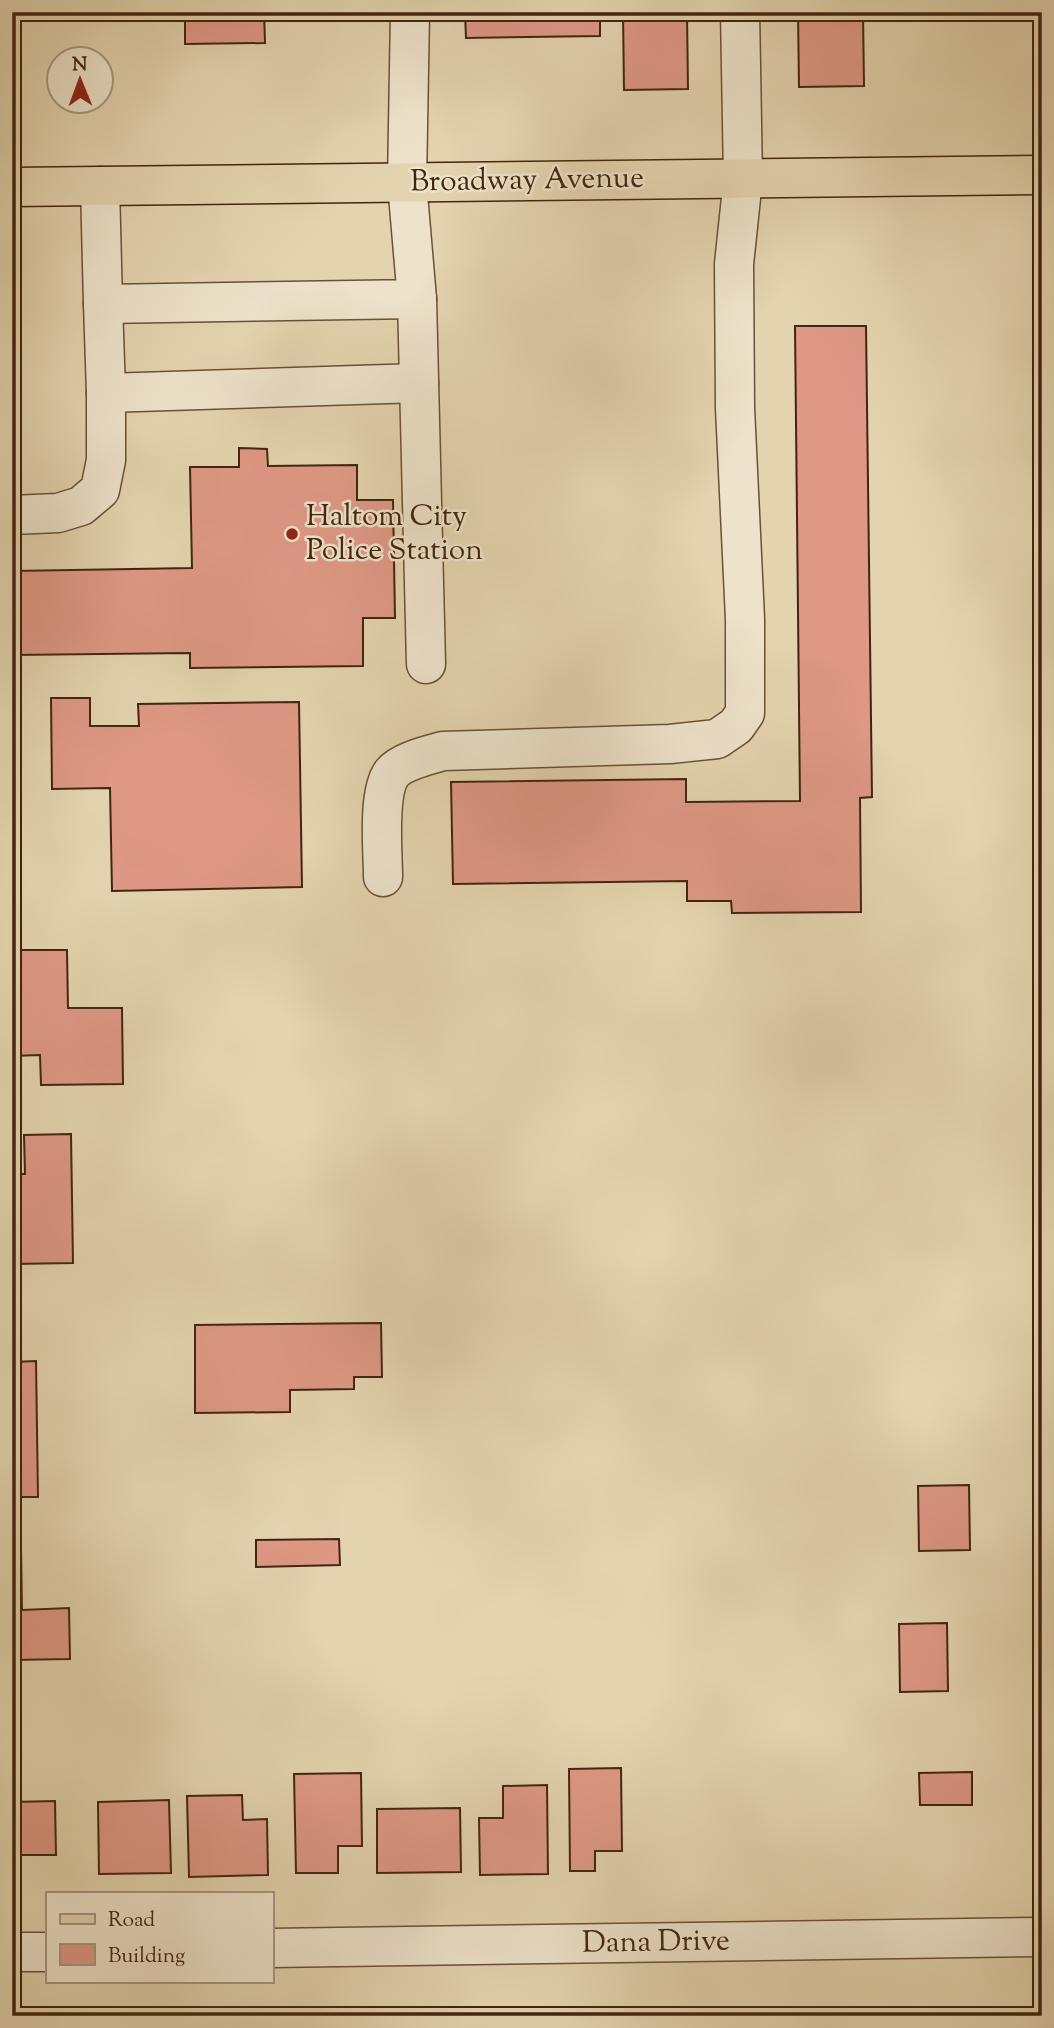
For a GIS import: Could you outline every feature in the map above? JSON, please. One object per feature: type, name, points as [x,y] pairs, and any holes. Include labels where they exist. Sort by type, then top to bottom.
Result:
[{"type":"main road","name":"Broadway Avenue","points":[[12,187],[1042,175]]},
{"type":"street","points":[[410,12],[407,183],[417,299],[426,664]]},
{"type":"street","points":[[383,877],[382,802],[392,773],[417,758],[443,751],[670,744],[717,739],[736,726],[745,713],[745,619],[735,408],[734,264],[743,178],[740,12]]},
{"type":"street","points":[[12,514],[58,513],[81,506],[100,490],[106,460],[106,393],[100,186]]},
{"type":"street","points":[[103,304],[417,299]]},
{"type":"street","points":[[106,393],[419,383]]},
{"type":"street","name":"Dana Drive","points":[[273,1948],[1042,1937]]},
{"type":"street","points":[[12,1952],[46,1952]]},
{"type":"building","points":[[14,12],[16,106],[12,106]]},
{"type":"building","points":[[185,12],[264,12],[265,43],[185,44]]},
{"type":"building","points":[[465,12],[600,12],[600,36],[466,38]]},
{"type":"building","points":[[623,12],[687,12],[688,89],[624,90]]},
{"type":"building","points":[[798,12],[863,12],[864,86],[799,87]]},
{"type":"building","points":[[1036,263],[1042,263],[1042,328],[1037,328]]},
{"type":"building","points":[[795,326],[866,326],[872,797],[860,798],[861,912],[732,913],[731,901],[687,901],[687,881],[453,884],[451,782],[686,779],[686,802],[800,801]]},
{"type":"building","points":[[1035,414],[1042,414],[1042,477],[1036,478]]},
{"type":"building","name":"Haltom City Police Station","points":[[239,448],[267,449],[268,466],[357,465],[357,500],[393,500],[395,618],[363,618],[363,666],[190,668],[190,653],[12,655],[12,571],[192,568],[190,467],[239,467]]},
{"type":"building","points":[[51,698],[90,698],[90,726],[139,726],[138,704],[299,702],[302,887],[112,891],[110,788],[52,789]]},
{"type":"building","points":[[12,950],[67,950],[68,1008],[122,1008],[123,1084],[41,1085],[40,1055],[12,1056]]},
{"type":"building","points":[[71,1134],[73,1263],[12,1264],[12,1174],[25,1174],[24,1135]]},
{"type":"building","points":[[381,1323],[382,1377],[354,1377],[354,1389],[290,1390],[290,1412],[195,1413],[195,1325]]},
{"type":"building","points":[[36,1361],[38,1497],[12,1497],[12,1362]]},
{"type":"building","points":[[969,1485],[970,1550],[919,1551],[918,1486]]},
{"type":"building","points":[[339,1539],[340,1565],[256,1567],[256,1540]]},
{"type":"building","points":[[12,1549],[21,1549],[22,1610],[69,1608],[70,1659],[12,1660]]},
{"type":"building","points":[[947,1623],[948,1691],[900,1692],[899,1624]]},
{"type":"building","points":[[621,1768],[622,1851],[595,1851],[595,1871],[570,1871],[569,1769]]},
{"type":"building","points":[[972,1772],[972,1805],[920,1805],[919,1773]]},
{"type":"building","points":[[361,1773],[362,1846],[338,1846],[338,1873],[296,1873],[294,1774]]},
{"type":"building","points":[[547,1785],[548,1874],[480,1875],[479,1818],[503,1818],[503,1786]]},
{"type":"building","points":[[242,1795],[243,1820],[267,1819],[268,1875],[189,1877],[187,1796]]},
{"type":"building","points":[[169,1800],[171,1873],[99,1874],[98,1802]]},
{"type":"building","points":[[55,1801],[56,1855],[12,1855],[12,1802]]},
{"type":"building","points":[[460,1808],[461,1872],[377,1873],[377,1809]]},
{"type":"place","name":"Haltom City Police Station","points":[[292,534]]}]
